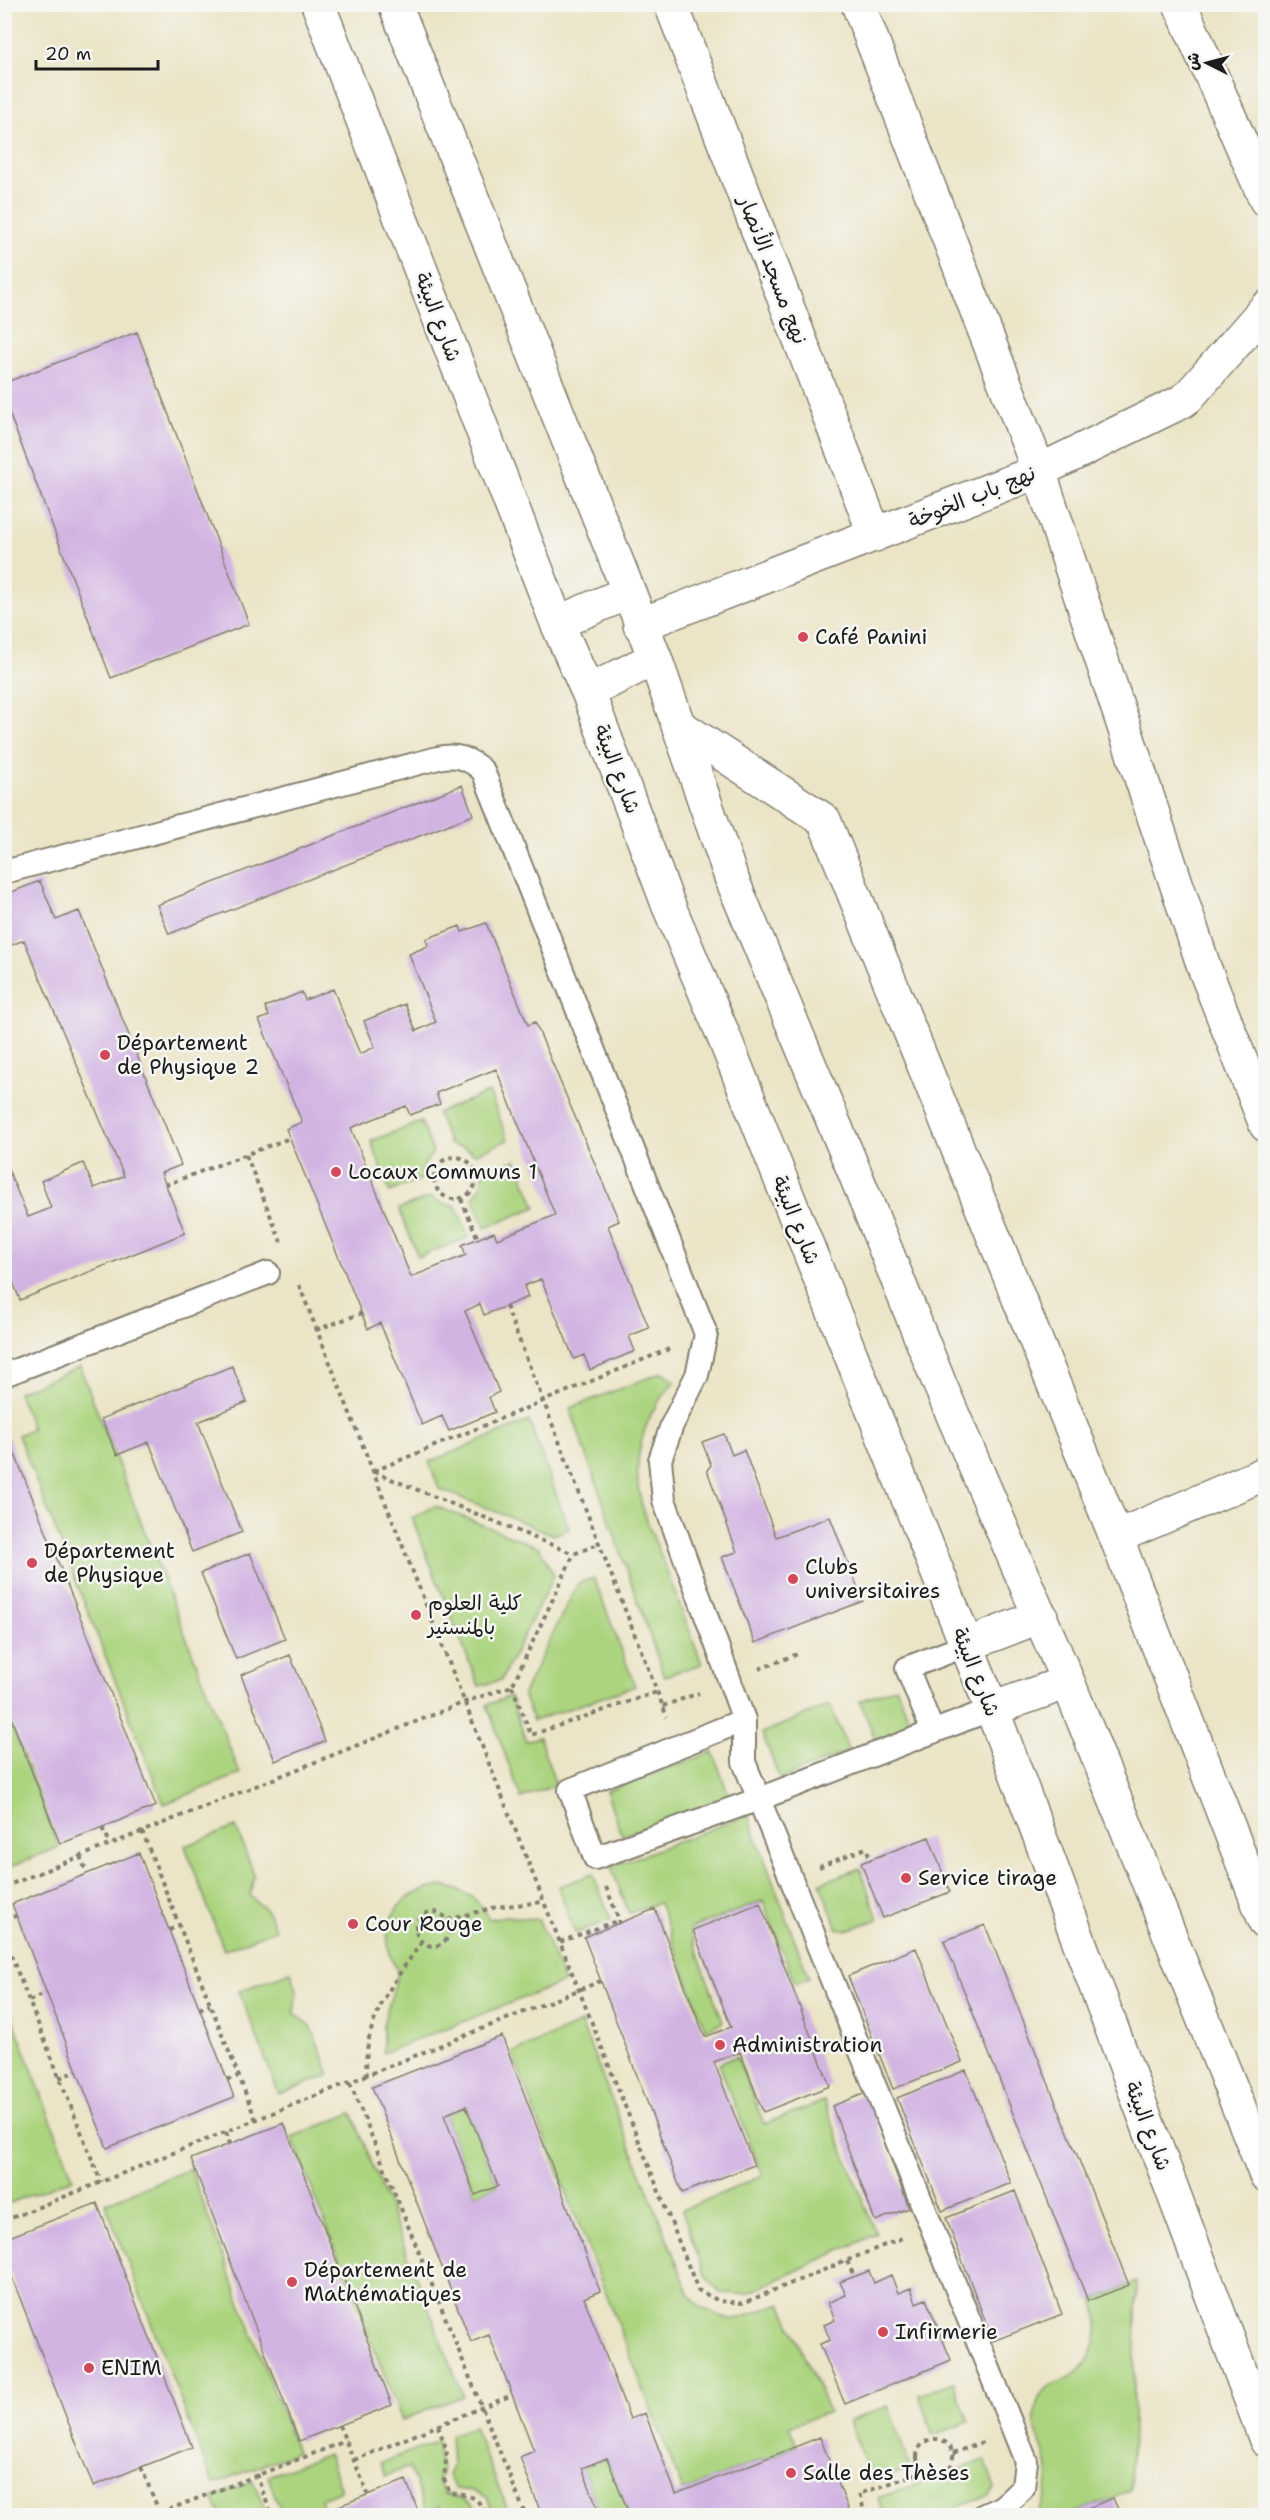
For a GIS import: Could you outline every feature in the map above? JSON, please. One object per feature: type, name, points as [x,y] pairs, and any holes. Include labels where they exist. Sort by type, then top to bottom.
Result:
[{"type":"main road","name":"شارع البيئة","points":[[318,4],[557,623],[588,692],[668,904],[722,1032],[964,1646],[992,1709],[1266,2440]]},
{"type":"main road","points":[[395,4],[627,593],[655,658],[731,877],[854,1170],[940,1385],[1068,1682],[1266,2175]]},
{"type":"main road","name":"نهج مسجد الأنصار","points":[[671,4],[875,535]]},
{"type":"main road","points":[[858,4],[1039,471],[1204,968],[1266,1125]]},
{"type":"main road","points":[[1180,4],[1266,200]]},
{"type":"main road","name":"نهج باب الخوخة","points":[[640,625],[1039,471],[1188,397],[1266,308]]},
{"type":"main road","points":[[557,623],[627,593]]},
{"type":"main road","points":[[588,692],[655,658]]},
{"type":"main road","points":[[678,725],[824,820],[1116,1537],[1266,1923]]},
{"type":"main road","points":[[1116,1537],[1266,1473]]},
{"type":"main road","points":[[964,1646],[1041,1617]]},
{"type":"main road","points":[[992,1709],[1068,1682]]},
{"type":"lane","points":[[4,872],[438,758],[450,756],[474,762],[483,771],[706,1334],[697,1375],[672,1425],[660,1460],[664,1500],[744,1720],[744,1762],[933,2225],[1026,2462],[1023,2488],[1002,2507],[982,2516]]},
{"type":"lane","points":[[4,1375],[268,1273]]},
{"type":"lane","points":[[933,1732],[907,1668],[964,1646]]},
{"type":"lane","points":[[744,1720],[570,1790],[595,1858],[759,1799],[992,1709]]},
{"type":"path","points":[[165,1185],[290,1138]]},
{"type":"path","points":[[246,1155],[286,1253]]},
{"type":"path","points":[[452,1156],[466,1160],[475,1170],[476,1177],[472,1190],[461,1198],[441,1194],[434,1182],[436,1169],[440,1163],[452,1156]]},
{"type":"path","points":[[461,1198],[478,1239]]},
{"type":"path","points":[[294,1275],[374,1471],[698,2290],[719,2301],[743,2304],[933,2225]]},
{"type":"path","points":[[506,1306],[679,1746]]},
{"type":"path","points":[[316,1330],[362,1313]]},
{"type":"path","points":[[374,1471],[543,1399],[706,1334]]},
{"type":"path","points":[[374,1471],[574,1554]]},
{"type":"path","points":[[4,1887],[465,1702],[512,1686],[574,1554],[598,1544]]},
{"type":"path","points":[[512,1686],[531,1735],[657,1692]]},
{"type":"path","points":[[102,1828],[111,1844]]},
{"type":"path","points":[[142,1831],[256,2120]]},
{"type":"path","points":[[791,1878],[866,1848],[871,1860]]},
{"type":"path","points":[[80,1856],[87,1873]]},
{"type":"path","points":[[448,1920],[484,1909],[544,1902]]},
{"type":"path","points":[[436,1912],[448,1920],[450,1934],[443,1943],[432,1947],[422,1942],[416,1933],[420,1917],[436,1912]]},
{"type":"path","points":[[4,1919],[16,1916]]},
{"type":"path","points":[[560,1942],[619,1920],[619,1923]]},
{"type":"path","points":[[169,1930],[180,1926]]},
{"type":"path","points":[[4,1938],[101,2182]]},
{"type":"path","points":[[367,2076],[365,2060],[371,2027],[390,1987],[422,1942]]},
{"type":"path","points":[[4,2221],[601,1981]]},
{"type":"path","points":[[29,2001],[46,1993]]},
{"type":"path","points":[[199,2009],[210,2005]]},
{"type":"path","points":[[59,2078],[77,2072]]},
{"type":"path","points":[[227,2080],[238,2076]]},
{"type":"path","points":[[350,2083],[526,2516]]},
{"type":"path","points":[[226,2132],[230,2144]]},
{"type":"path","points":[[847,2261],[855,2276]]},
{"type":"path","points":[[354,2460],[512,2395]]},
{"type":"path","points":[[339,2425],[368,2494]]},
{"type":"path","points":[[438,2426],[447,2451],[444,2479],[450,2493],[470,2496],[481,2502],[486,2516]]},
{"type":"path","points":[[866,2516],[859,2494],[925,2471],[936,2475],[952,2466],[953,2453],[947,2443],[931,2439],[921,2445],[917,2456],[925,2471]]},
{"type":"path","points":[[152,2516],[346,2440]]},
{"type":"path","points":[[141,2467],[160,2514]]},
{"type":"path","points":[[256,2474],[272,2516]]},
{"type":"green space","points":[[489,1092],[508,1140],[475,1154],[463,1147],[450,1145],[437,1113]]},
{"type":"green space","points":[[421,1122],[433,1152],[424,1165],[422,1179],[390,1192],[371,1141]]},
{"type":"green space","points":[[516,1160],[536,1207],[485,1228],[473,1198],[481,1186],[483,1173]]},
{"type":"green space","points":[[431,1197],[443,1204],[456,1206],[469,1237],[418,1257],[399,1209]]},
{"type":"green space","points":[[80,1367],[240,1774],[164,1804],[18,1435],[32,1429],[18,1392]]},
{"type":"green space","points":[[663,1372],[675,1382],[664,1394],[647,1423],[639,1455],[639,1489],[647,1521],[702,1664],[664,1676],[570,1408]]},
{"type":"green space","points":[[529,1421],[569,1529],[554,1535],[439,1489],[429,1462]]},
{"type":"green space","points":[[435,1506],[539,1547],[554,1576],[501,1680],[479,1686],[412,1518]]},
{"type":"green space","points":[[594,1578],[635,1686],[533,1721],[523,1694],[578,1583]]},
{"type":"green space","points":[[896,1687],[912,1727],[876,1741],[860,1701]]},
{"type":"green space","points":[[510,1696],[526,1741],[539,1737],[556,1785],[521,1798],[487,1705]]},
{"type":"green space","points":[[830,1705],[849,1751],[780,1779],[762,1733]]},
{"type":"green space","points":[[5,1709],[59,1847],[4,1869]]},
{"type":"green space","points":[[713,1752],[729,1796],[622,1836],[606,1791]]},
{"type":"green space","points":[[748,1815],[809,1978],[795,1984],[763,1901],[689,1929],[723,2022],[705,2029],[659,1903],[629,1913],[611,1867]]},
{"type":"green space","points":[[236,1827],[254,1875],[250,1896],[268,1912],[275,1930],[224,1950],[185,1846]]},
{"type":"green space","points":[[860,1868],[878,1919],[845,1931],[837,1928],[820,1883]]},
{"type":"green space","points":[[593,1874],[611,1920],[575,1933],[558,1887]]},
{"type":"green space","points":[[443,1886],[458,1890],[476,1900],[489,1919],[507,1916],[539,1920],[564,1982],[383,2053],[383,2025],[398,1973],[388,1942],[393,1915],[400,1905],[412,1896]]},
{"type":"green space","points":[[291,1972],[297,1990],[294,2013],[311,2026],[330,2075],[279,2094],[239,1991]]},
{"type":"green space","points":[[5,1998],[73,2178],[4,2205]]},
{"type":"green space","points":[[581,2023],[690,2296],[700,2307],[732,2321],[781,2303],[829,2412],[789,2426],[797,2446],[683,2491],[512,2053]]},
{"type":"green space","points":[[737,2056],[764,2124],[824,2101],[876,2234],[746,2294],[720,2293],[704,2273],[682,2210],[763,2176],[719,2064]]},
{"type":"green space","points":[[466,2106],[498,2186],[475,2195],[444,2115]]},
{"type":"green space","points":[[352,2113],[463,2396],[402,2420],[292,2137]]},
{"type":"green space","points":[[190,2169],[297,2452],[213,2484],[105,2203]]},
{"type":"green space","points":[[1137,2282],[1131,2491],[1069,2515],[1036,2515],[1045,2495],[1048,2479],[1047,2465],[1036,2428],[1035,2415],[1038,2401],[1045,2390],[1074,2375],[1088,2360],[1096,2340],[1097,2319],[1094,2299]]},
{"type":"green space","points":[[954,2382],[969,2422],[933,2435],[919,2395]]},
{"type":"green space","points":[[888,2406],[911,2468],[872,2482],[849,2421]]},
{"type":"green space","points":[[474,2427],[510,2515],[494,2515],[487,2497],[475,2491],[455,2489],[448,2474],[452,2466],[450,2435]]},
{"type":"green space","points":[[438,2441],[441,2472],[438,2480],[444,2494],[470,2502],[479,2515],[444,2515],[440,2506],[427,2512],[409,2467],[385,2476],[380,2463]]},
{"type":"green space","points":[[328,2454],[341,2490],[321,2498],[323,2507],[300,2515],[282,2515],[268,2476]]},
{"type":"green space","points":[[607,2458],[630,2515],[601,2515],[582,2468]]},
{"type":"green space","points":[[985,2460],[995,2488],[989,2496],[933,2515],[884,2515],[878,2498]]},
{"type":"green space","points":[[253,2481],[267,2515],[221,2515],[213,2498]]},
{"type":"building","points":[[137,332],[249,624],[111,678],[4,400],[4,383]]},
{"type":"building","points":[[462,785],[473,815],[169,934],[157,905]]},
{"type":"building","name":"Département de Physique 2","points":[[40,881],[56,920],[79,911],[181,1165],[161,1173],[185,1233],[20,1300],[5,1261],[5,1162],[28,1217],[51,1208],[41,1181],[83,1163],[94,1188],[124,1176],[24,940],[4,948],[4,895]]},
{"type":"building","name":"Locaux Communs 1","points":[[486,923],[528,1025],[535,1022],[619,1221],[608,1226],[649,1328],[629,1336],[635,1351],[590,1370],[584,1355],[574,1359],[541,1279],[524,1286],[528,1297],[484,1315],[480,1304],[465,1311],[499,1392],[489,1397],[495,1412],[449,1431],[442,1416],[422,1425],[380,1323],[368,1329],[286,1129],[302,1122],[259,1020],[269,1016],[265,1007],[302,992],[305,1000],[333,989],[360,1054],[375,1047],[364,1021],[405,1004],[416,1031],[436,1022],[409,954],[428,946],[426,939],[460,926],[462,932]],"holes":[[[496,1069],[555,1215],[497,1239],[494,1232],[462,1245],[466,1255],[411,1277],[351,1128],[406,1106],[410,1115],[440,1104],[436,1093]]]},
{"type":"building","points":[[4,963],[10,975],[4,977]]},
{"type":"building","points":[[232,1366],[247,1402],[198,1422],[242,1532],[192,1552],[149,1442],[117,1455],[101,1419]]},
{"type":"building","name":"Département de Physique","points":[[4,1427],[156,1806],[60,1844],[4,1700]]},
{"type":"building","name":"Clubs universitaires","points":[[724,1434],[732,1455],[744,1450],[776,1537],[830,1517],[863,1601],[755,1643],[722,1557],[737,1552],[707,1470],[711,1465],[702,1442]]},
{"type":"building","points":[[250,1553],[285,1639],[236,1659],[201,1573]]},
{"type":"building","points":[[290,1655],[325,1741],[275,1761],[241,1675]]},
{"type":"building","name":"Service tirage","points":[[929,1837],[950,1892],[883,1918],[861,1863]]},
{"type":"building","points":[[139,1853],[234,2097],[107,2148],[12,1904]]},
{"type":"building","name":"Administration","points":[[760,1903],[830,2086],[763,2112],[740,2052],[714,2062],[754,2165],[682,2193],[584,1937],[655,1909],[705,2037],[731,2027],[693,1930]]},
{"type":"building","points":[[985,1925],[1129,2285],[1088,2301],[944,1941]]},
{"type":"building","points":[[916,1948],[962,2062],[893,2089],[848,1976]]},
{"type":"building","points":[[502,2036],[600,2291],[584,2298],[630,2419],[645,2413],[676,2494],[820,2437],[851,2516],[630,2516],[607,2458],[582,2468],[601,2516],[542,2516],[520,2457],[534,2451],[489,2335],[471,2342],[372,2087]],"holes":[[[466,2106],[498,2186],[475,2195],[444,2115]]]},
{"type":"building","points":[[966,2070],[1011,2183],[942,2211],[897,2098]]},
{"type":"building","points":[[866,2093],[909,2208],[875,2221],[832,2106]]},
{"type":"building","name":"Département de Mathématiques","points":[[284,2123],[392,2405],[299,2441],[191,2159]]},
{"type":"building","points":[[1015,2191],[1062,2314],[993,2341],[946,2218]]},
{"type":"building","points":[[97,2203],[192,2447],[93,2486],[4,2257],[4,2239]]},
{"type":"building","name":"Infirmerie","points":[[869,2271],[874,2283],[891,2275],[898,2293],[911,2288],[916,2303],[926,2299],[951,2360],[845,2404],[820,2344],[830,2340],[824,2325],[835,2320],[828,2303],[846,2295],[840,2282]]},
{"type":"building","points":[[406,2480],[420,2516],[333,2516],[331,2509]]},
{"type":"building","points":[[1113,2498],[1121,2516],[1070,2516],[1070,2515]]},
{"type":"place","name":"Café Panini","points":[[803,637]]},
{"type":"place","name":"Département de Physique 2","points":[[105,1055]]},
{"type":"place","name":"Locaux Communs 1","points":[[336,1172]]},
{"type":"place","name":"Département de Physique","points":[[32,1563]]},
{"type":"place","name":"Clubs universitaires","points":[[793,1579]]},
{"type":"place","name":"كلية العلوم بالمنستير","points":[[416,1615]]},
{"type":"place","name":"Service tirage","points":[[906,1878]]},
{"type":"place","name":"Cour Rouge","points":[[353,1924]]},
{"type":"place","name":"Administration","points":[[720,2045]]},
{"type":"place","name":"Département de Mathématiques","points":[[292,2282]]},
{"type":"place","name":"Infirmerie","points":[[883,2332]]},
{"type":"place","name":"ENIM","points":[[89,2368]]},
{"type":"place","name":"Salle des Thèses","points":[[791,2473]]}]
